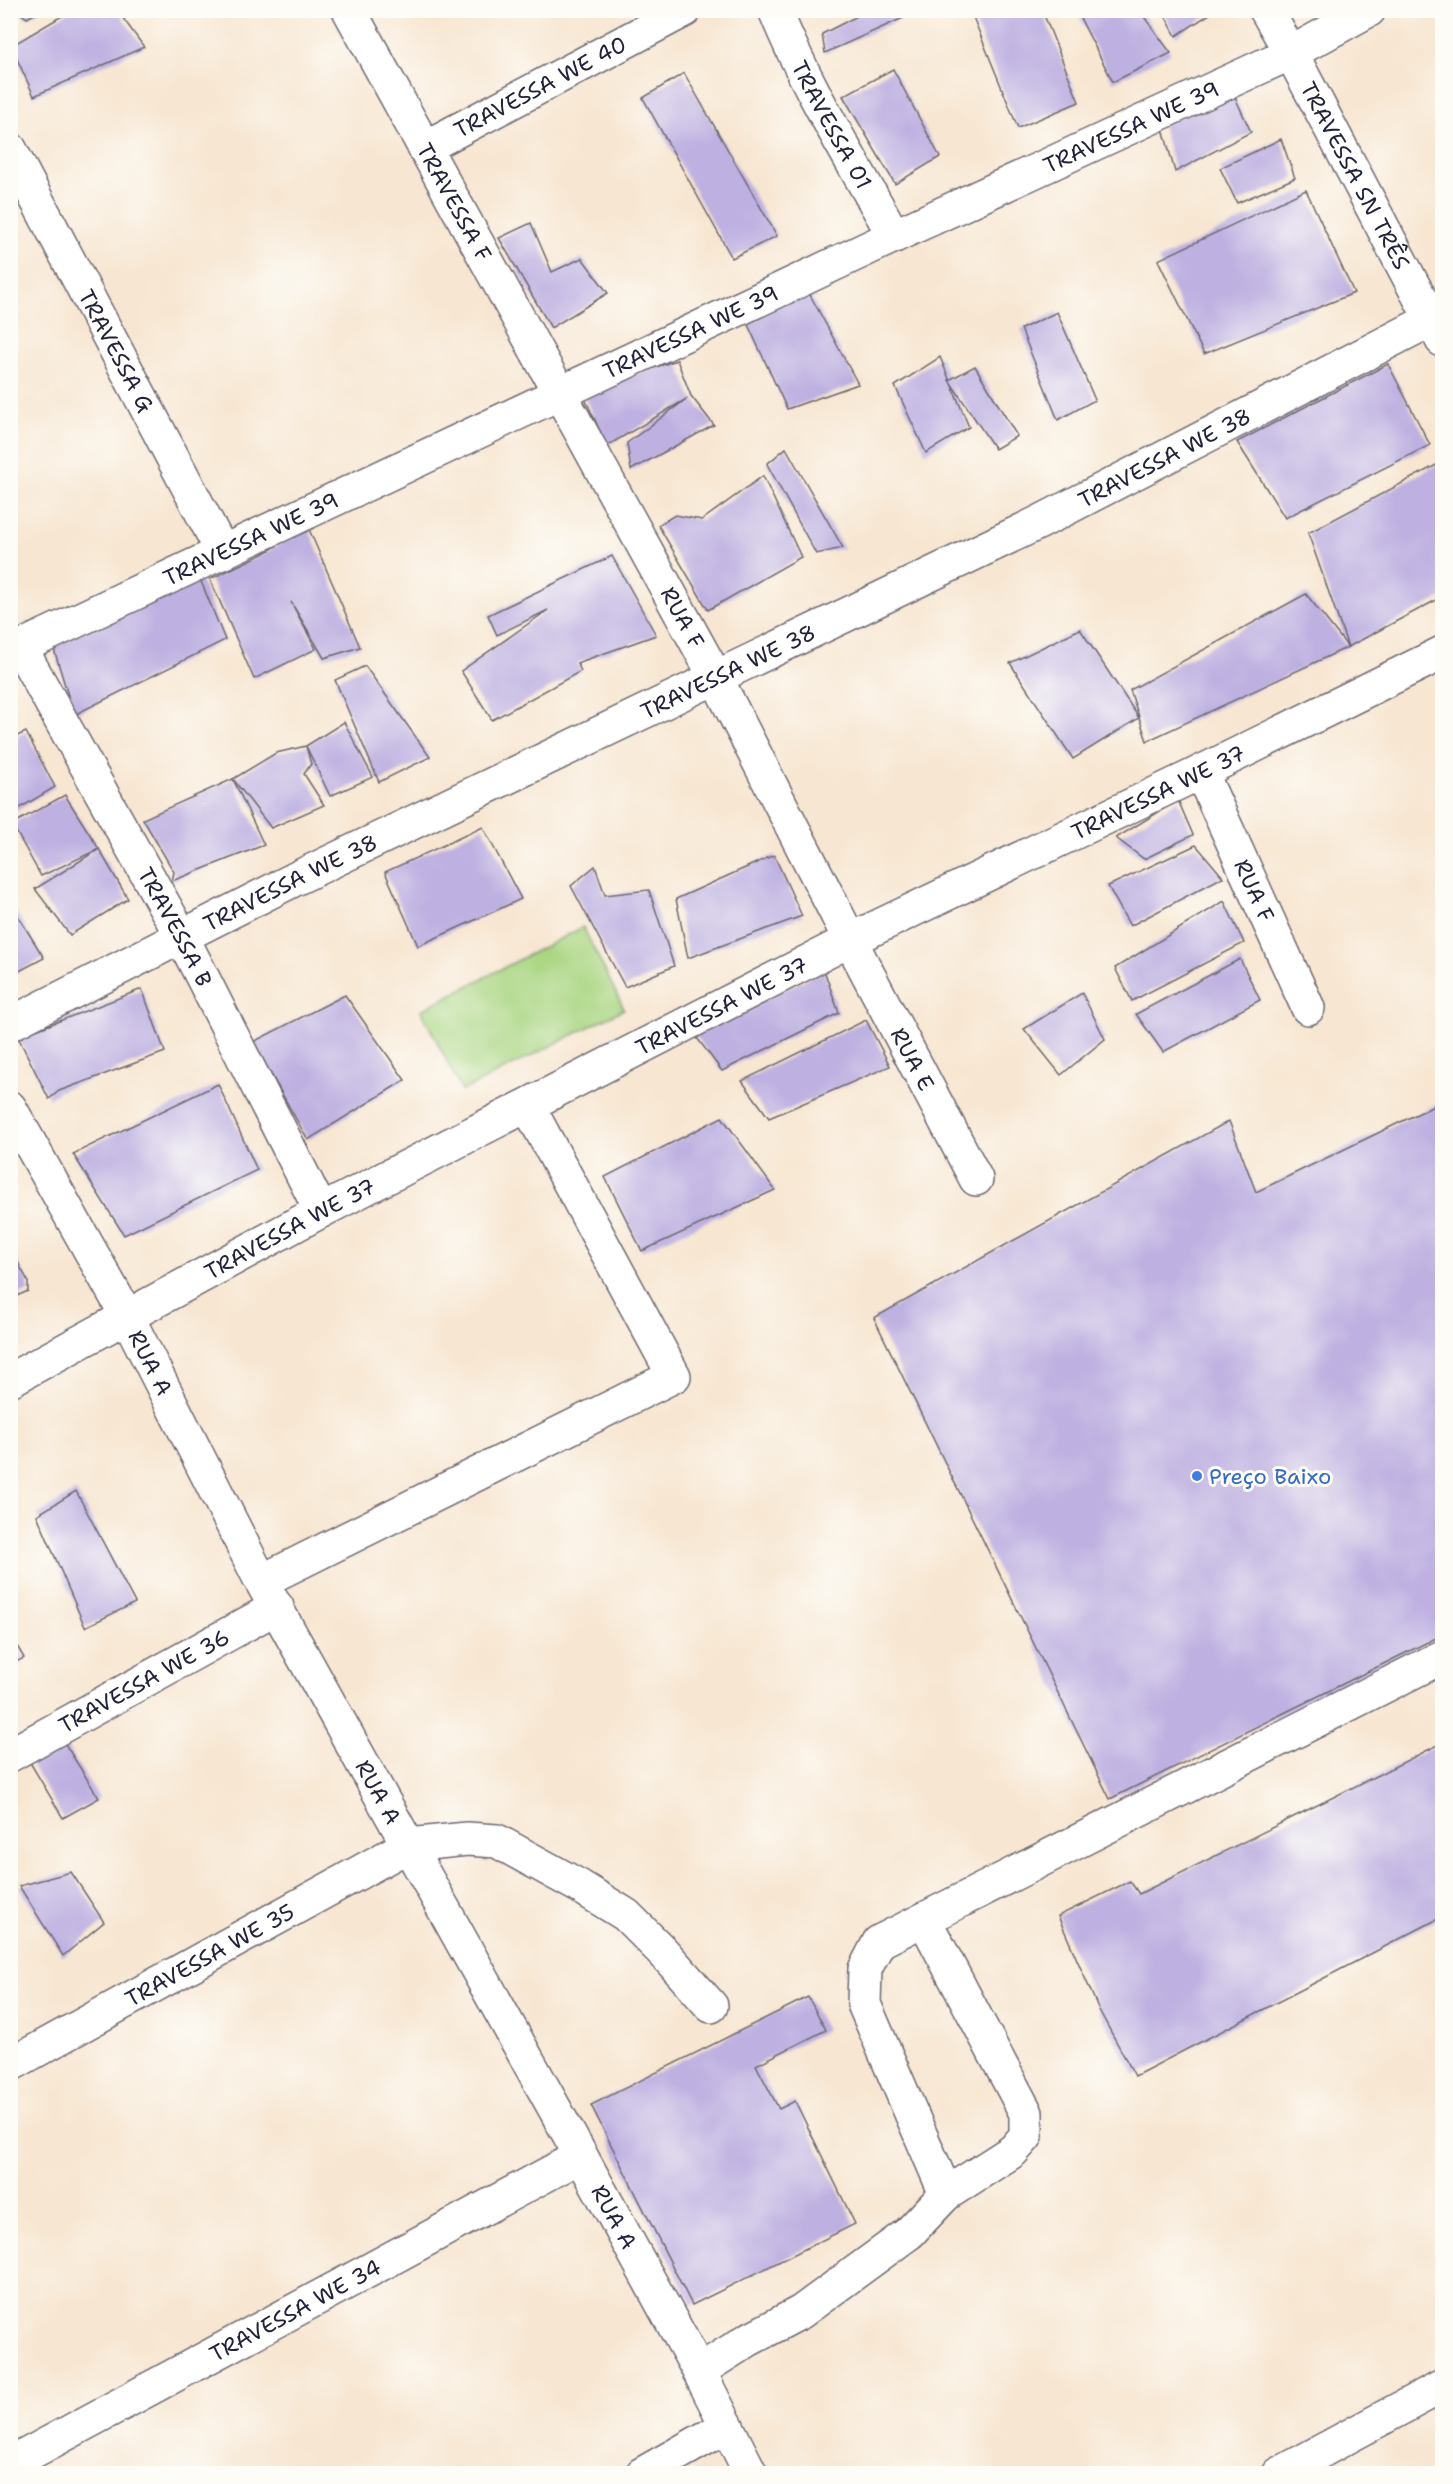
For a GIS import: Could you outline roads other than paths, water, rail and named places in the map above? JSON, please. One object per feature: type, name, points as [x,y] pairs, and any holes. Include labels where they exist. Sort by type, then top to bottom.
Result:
[{"type":"street","name":"TRAVESSA F","points":[[349,10],[426,147],[558,395]]},
{"type":"street","name":"TRAVESSA WE 40","points":[[426,147],[686,10]]},
{"type":"street","name":"TRAVESSA 01","points":[[775,10],[815,92],[894,236]]},
{"type":"street","name":"TRAVESSA SN TRÊS","points":[[1266,10],[1439,325]]},
{"type":"street","name":"TRAVESSA WE 39","points":[[15,650],[894,236],[1291,52],[1369,10]]},
{"type":"street","name":"TRAVESSA G","points":[[10,149],[224,553]]},
{"type":"street","name":"TRAVESSA WE 38","points":[[10,1024],[299,877],[1040,522],[1439,325]]},
{"type":"street","name":"RUA F","points":[[558,395],[715,676],[850,940]]},
{"type":"street","name":"TRAVESSA B","points":[[15,650],[182,937],[321,1210]]},
{"type":"street","name":"TRAVESSA WE 37","points":[[10,1380],[321,1210],[850,940],[1202,772],[1443,653]]},
{"type":"street","name":"RUA F","points":[[1202,772],[1308,1008]]},
{"type":"street","name":"RUA E","points":[[850,940],[976,1179]]},
{"type":"street","name":"TRAVESSA WE 36","points":[[10,1755],[269,1594],[674,1376],[528,1106]]},
{"type":"street","name":"RUA A","points":[[10,1107],[127,1316],[269,1594],[699,2371],[751,2474]]},
{"type":"street","points":[[946,2194],[912,2110],[864,2004],[865,1969],[879,1942],[1443,1657]]},
{"type":"street","points":[[409,1845],[467,1839],[497,1841],[626,1915],[664,1953],[711,2006]]},
{"type":"street","name":"TRAVESSA WE 35","points":[[10,2065],[409,1845]]},
{"type":"street","points":[[699,2371],[748,2340],[801,2312],[909,2234],[946,2194],[1012,2151],[1026,2136],[1026,2113],[924,1921]]},
{"type":"street","name":"TRAVESSA WE 34","points":[[10,2464],[581,2156]]},
{"type":"street","points":[[1279,2474],[1443,2386]]},
{"type":"street","points":[[642,2474],[727,2427]]},
{"type":"place","name":"Preço Baixo","points":[[1197,1476]]}]
